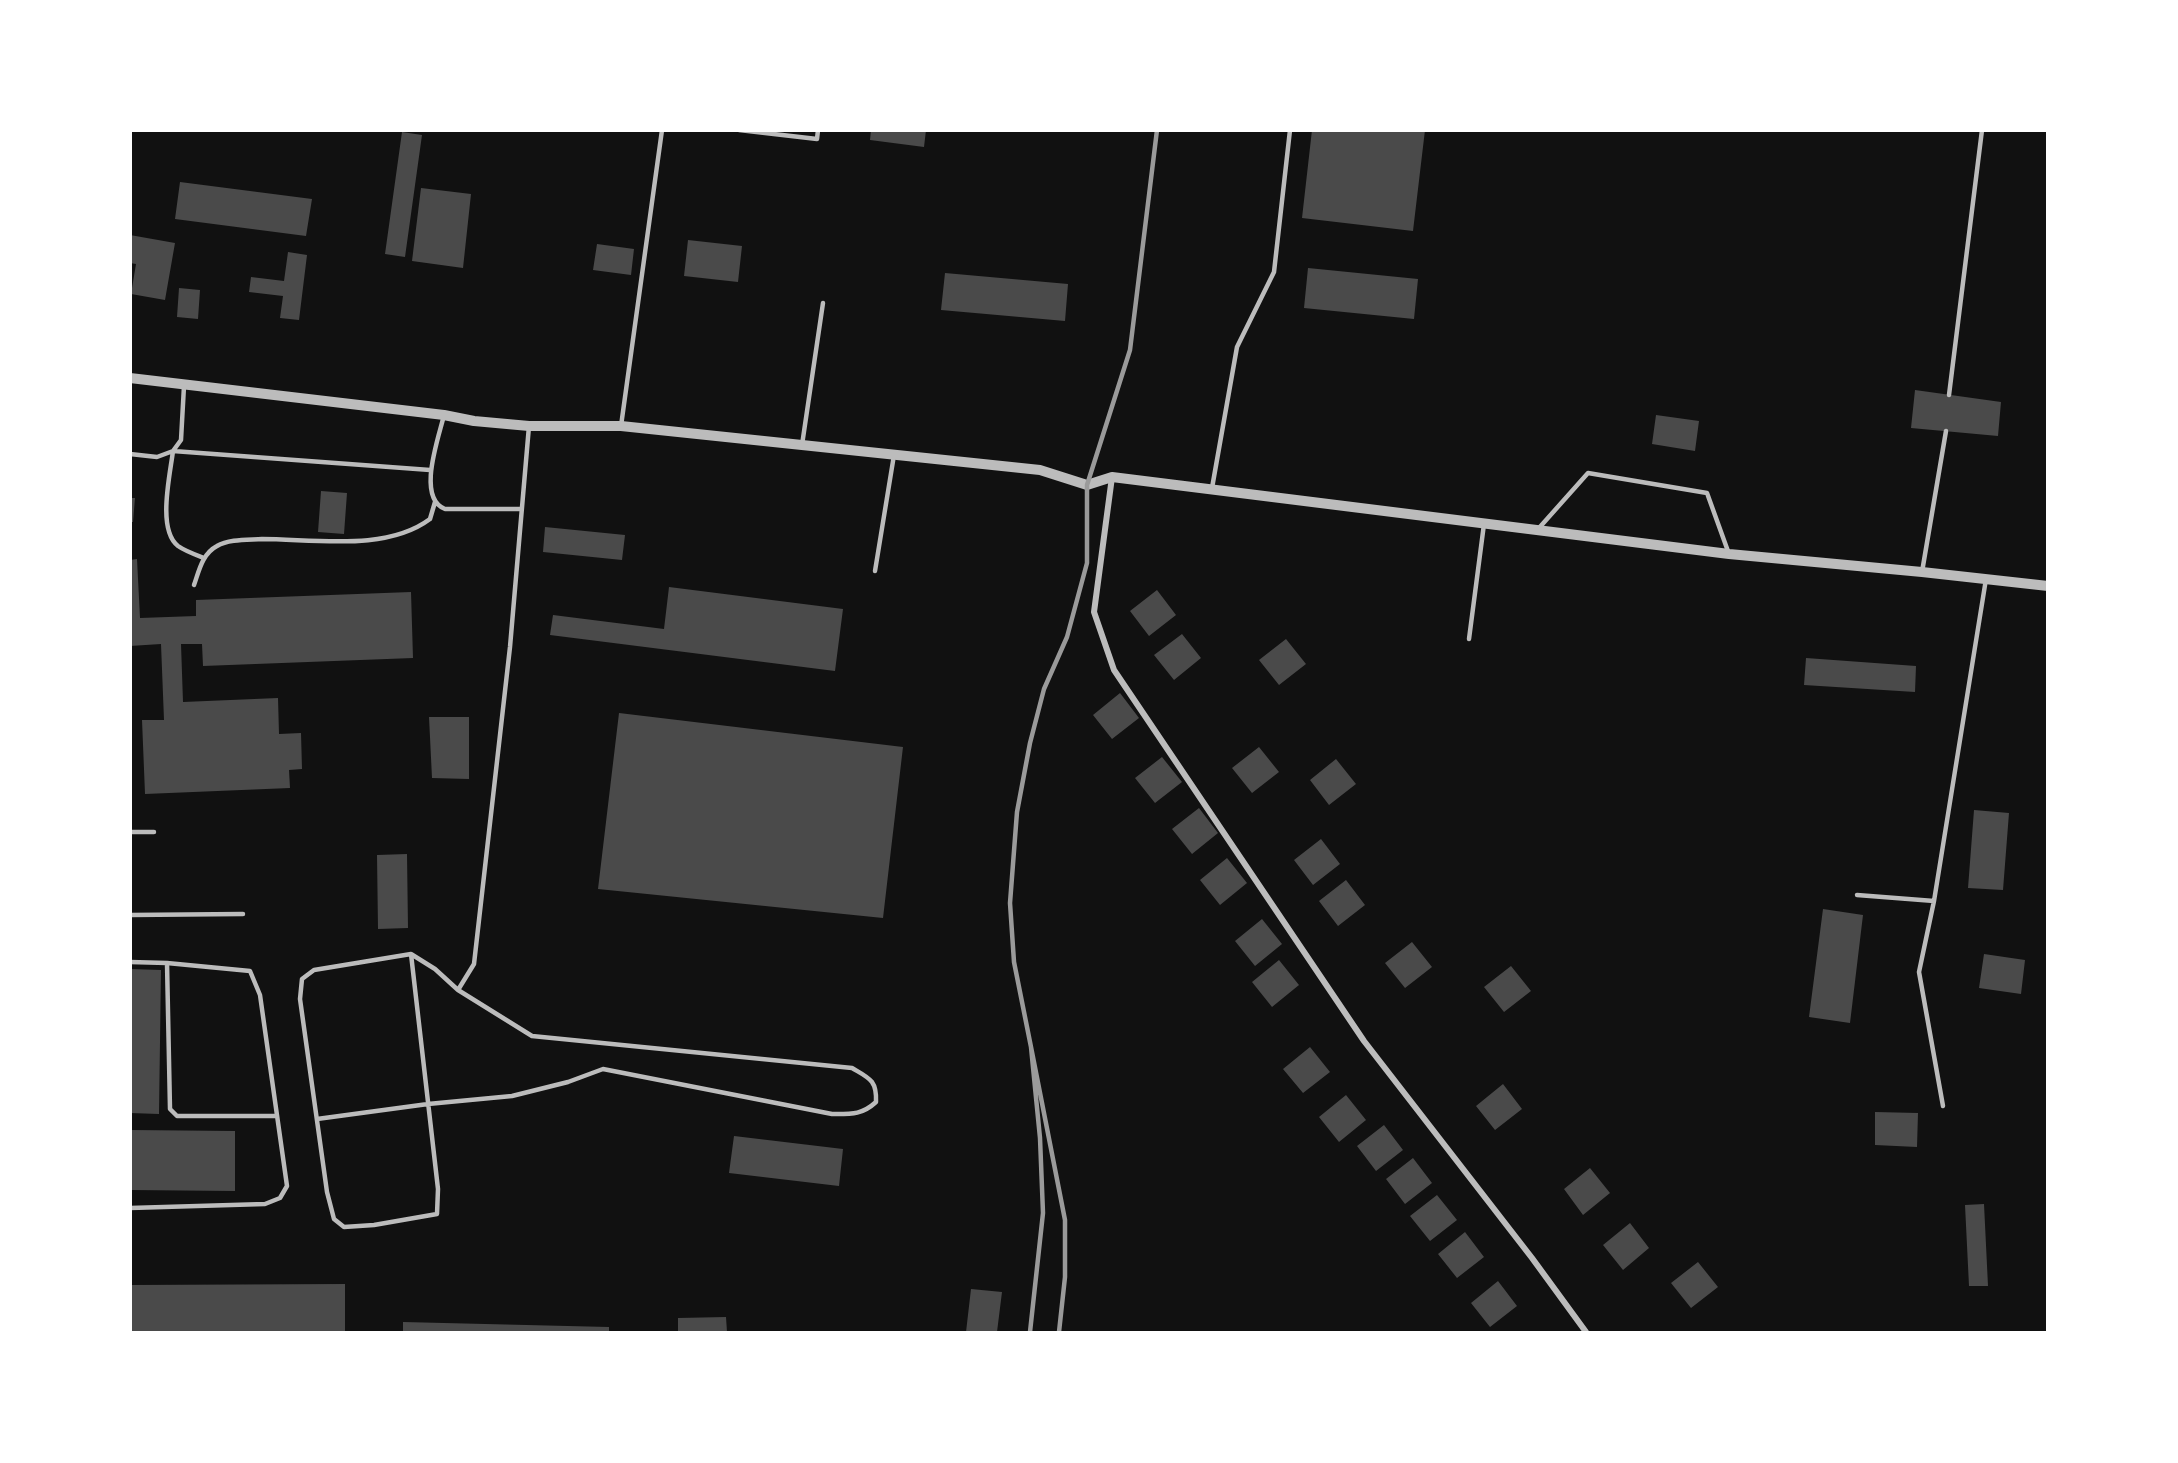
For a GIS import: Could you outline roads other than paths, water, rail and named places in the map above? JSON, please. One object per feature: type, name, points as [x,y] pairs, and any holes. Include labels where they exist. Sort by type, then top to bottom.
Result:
[{"type":"street","points":[[130,378],[444,415],[474,421],[529,426],[621,426],[1040,470],[1087,485],[1112,477],[1729,554],[2048,586]]},
{"type":"street","points":[[1112,477],[1094,612],[1114,670],[1364,1041],[1532,1258],[1586,1332]]},
{"type":"lane","points":[[621,426],[662,130]]},
{"type":"lane","points":[[739,130],[817,139],[818,130]]},
{"type":"lane","points":[[1212,490],[1237,347],[1274,272],[1290,130]]},
{"type":"lane","points":[[1949,394],[1982,130]]},
{"type":"lane","points":[[802,445],[823,303]]},
{"type":"lane","points":[[184,383],[181,440],[173,451],[167,502],[168,533],[178,546],[204,558]]},
{"type":"lane","points":[[444,415],[430,470],[431,490],[439,507],[445,509],[521,509]]},
{"type":"lane","points":[[458,990],[474,964],[510,647],[529,426]]},
{"type":"lane","points":[[1922,572],[1946,431]]},
{"type":"lane","points":[[130,454],[157,457],[173,451],[430,470]]},
{"type":"lane","points":[[875,571],[894,455]]},
{"type":"lane","points":[[1537,530],[1588,473],[1707,493],[1729,554]]},
{"type":"lane","points":[[194,585],[204,558],[217,545],[241,540],[352,541],[405,534],[430,519],[435,502]]},
{"type":"lane","points":[[1469,639],[1484,524]]},
{"type":"lane","points":[[1943,1106],[1919,972],[1934,901],[1986,579]]},
{"type":"lane","points":[[130,832],[154,832]]},
{"type":"lane","points":[[1857,895],[1934,901]]},
{"type":"lane","points":[[130,915],[243,914]]},
{"type":"lane","points":[[317,1119],[428,1104],[512,1096],[568,1082],[603,1069],[832,1114],[856,1114],[867,1111],[876,1102],[877,1091],[872,1079],[852,1068],[532,1036],[458,990],[435,969],[411,954],[314,970],[302,979],[300,999],[327,1192],[334,1219],[344,1227],[374,1225],[437,1214],[438,1189],[428,1104],[411,954]]},
{"type":"lane","points":[[130,962],[250,971],[260,995],[287,1186],[280,1198],[265,1204],[130,1208]]},
{"type":"lane","points":[[167,963],[170,1109],[177,1116],[277,1116]]},
{"type":"railway","points":[[1031,1047],[1014,962],[1010,903],[1017,812],[1030,743],[1044,689],[1067,637],[1087,563],[1087,485],[1130,350],[1157,130]]},
{"type":"railway","points":[[1030,1332],[1043,1213],[1040,1138],[1031,1047],[1065,1220],[1065,1277],[1059,1332]]}]
